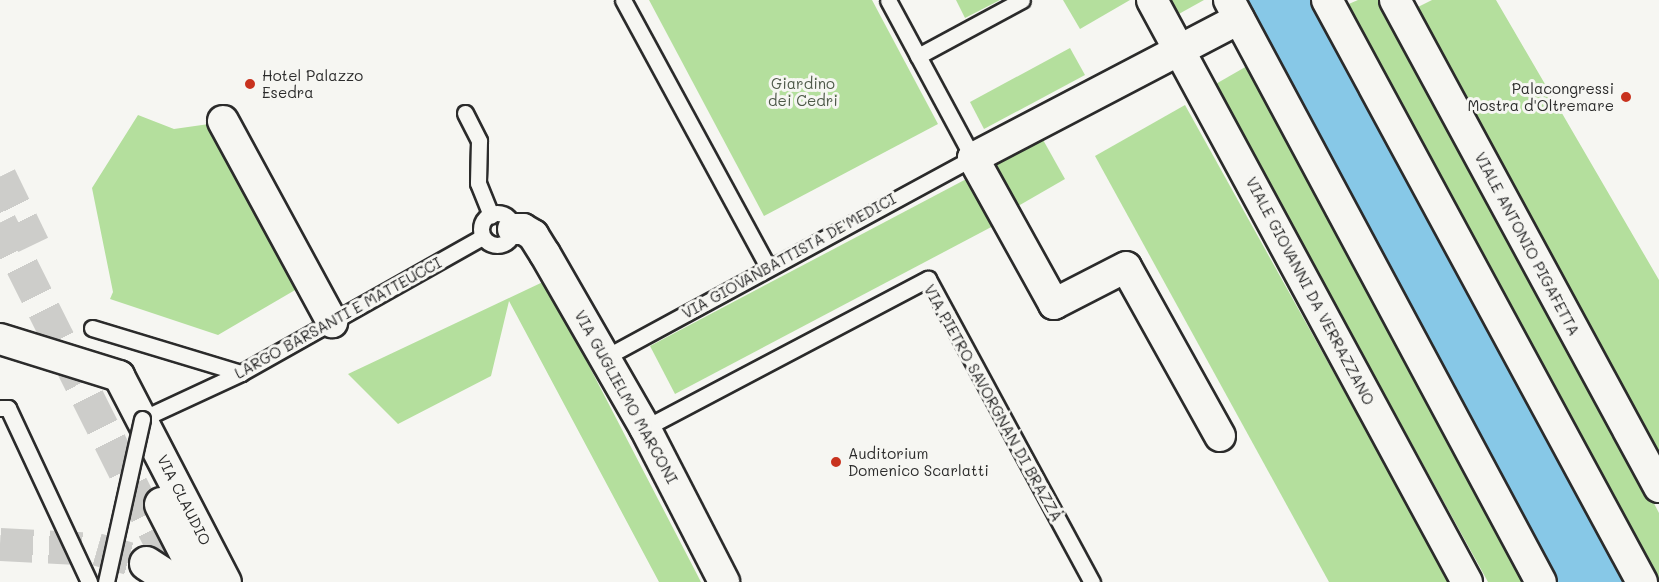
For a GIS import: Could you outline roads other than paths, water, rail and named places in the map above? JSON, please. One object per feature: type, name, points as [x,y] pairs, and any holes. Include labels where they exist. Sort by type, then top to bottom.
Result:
[{"type":"main road","name":"VIA CLAUDIO","points":[[161,504],[201,582]]},
{"type":"main road","points":[[146,563],[175,582]]},
{"type":"street","name":"VIALE GIOVANNI DA VERRAZZANO","points":[[1152,0],[1467,582]]},
{"type":"street","points":[[1327,0],[1642,582]]},
{"type":"street","name":"VIALE ANTONIO PIGAFETTA","points":[[1395,0],[1659,487]]},
{"type":"street","points":[[1220,436],[1126,267],[1054,304],[973,158],[1180,52],[1234,9],[1541,582]]},
{"type":"street","points":[[223,121],[332,322]]},
{"type":"street","name":"VIA GUGLIELMO MARCONI","points":[[502,222],[533,235],[606,357],[724,582]]},
{"type":"street","name":"VIA CLAUDIO","points":[[0,339],[119,376],[226,582]]},
{"type":"lane","points":[[623,0],[768,267]]},
{"type":"lane","points":[[888,0],[973,158]]},
{"type":"lane","points":[[918,56],[1022,0]]},
{"type":"lane","points":[[465,112],[479,141],[478,183],[502,222],[510,238],[501,244],[490,244],[483,237],[481,226],[502,222]]},
{"type":"lane","name":"VIA GIOVANBATTISTA DE'MEDICI","points":[[606,357],[768,267],[973,158]]},
{"type":"lane","name":"LARGO BARSANTI E MATTEUCCI","points":[[142,419],[241,373],[483,237]]},
{"type":"lane","name":"VIA PIETRO SAVORGNAN DI BRAZZÀ","points":[[645,428],[928,279],[1092,582]]},
{"type":"lane","points":[[92,328],[241,373]]},
{"type":"lane","points":[[0,408],[8,408],[89,582]]},
{"type":"lane","points":[[106,582],[142,419]]},
{"type":"water","points":[[1240,0],[1317,0],[1630,582],[1549,582]]},
{"type":"tunnel","points":[[0,176],[33,244]]},
{"type":"tunnel","points":[[0,222],[180,582]]},
{"type":"tunnel","points":[[0,544],[97,549],[146,563]]},
{"type":"place","name":"Hotel Palazzo Esedra","points":[[250,84]]},
{"type":"place","name":"Palacongressi Mostra d'Oltremare","points":[[1626,97]]},
{"type":"place","name":"Auditorium Domenico Scarlatti","points":[[836,462]]},
{"type":"park label","name":"Giardino dei Cedri","points":[[803,92]]}]
